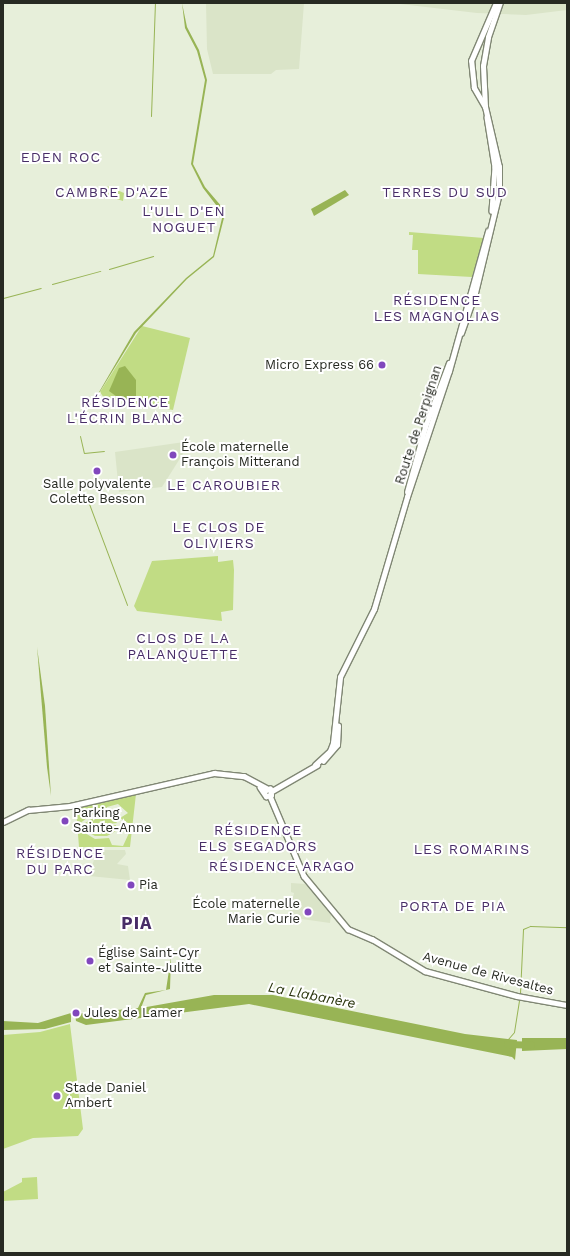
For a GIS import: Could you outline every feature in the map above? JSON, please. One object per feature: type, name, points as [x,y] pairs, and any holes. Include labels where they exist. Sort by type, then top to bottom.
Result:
[{"type":"main road","name":"Route de Perpignan","points":[[269,792],[315,766],[334,751],[338,740],[336,690],[343,667],[374,609],[406,496],[457,340],[499,193],[500,175],[488,114],[472,82],[473,52],[496,3]]},
{"type":"main road","name":"Route de Perpignan","points":[[485,107],[483,82],[485,50],[500,3]]},
{"type":"main road","points":[[472,82],[483,82]]},
{"type":"main road","points":[[3,822],[28,810],[70,806],[214,773],[232,773],[255,783],[269,792]]},
{"type":"main road","name":"Avenue de Rivesaltes","points":[[269,792],[304,876],[343,924],[425,971],[517,996],[567,1005]]},
{"type":"shaded area","points":[[182,3],[187,27],[199,50],[207,80],[193,164],[205,187],[222,207],[225,214],[214,257],[187,279],[136,333],[88,411],[134,332],[186,278],[213,256],[223,214],[203,188],[191,164],[205,80],[197,51],[185,28]]},
{"type":"shaded area","points":[[206,3],[304,3],[299,69],[276,70],[271,74],[213,74],[207,49]]},
{"type":"shaded area","points":[[392,3],[567,3],[567,10],[526,15],[477,13]]},
{"type":"shaded area","points":[[108,186],[124,193],[123,201],[104,195]]},
{"type":"shaded area","points":[[345,190],[349,195],[314,216],[311,209]]},
{"type":"shaded area","points":[[409,232],[484,238],[472,277],[418,274],[418,250],[412,250],[413,235],[409,235]]},
{"type":"shaded area","points":[[142,326],[190,338],[173,410],[104,398],[100,392]]},
{"type":"shaded area","points":[[125,366],[136,380],[136,401],[120,399],[109,391],[119,368]]},
{"type":"shaded area","points":[[191,441],[162,487],[119,492],[115,452]]},
{"type":"shaded area","points":[[218,556],[218,562],[233,560],[234,570],[233,610],[221,612],[222,621],[137,611],[134,606],[152,561]]},
{"type":"shaded area","points":[[37,647],[45,706],[51,796],[47,767]]},
{"type":"shaded area","points":[[136,794],[130,847],[79,847],[76,808]],"holes":[[[118,804],[128,813],[120,818],[128,823],[120,829],[129,833],[123,846],[112,845],[109,838],[95,839],[80,830],[79,824],[91,815],[105,812],[107,807]]]},
{"type":"shaded area","points":[[100,814],[112,816],[117,823],[88,826],[85,823]]},
{"type":"shaded area","points":[[116,825],[116,831],[107,836],[95,836],[86,831],[88,828]]},
{"type":"shaded area","points":[[97,850],[125,850],[126,854],[117,864],[128,866],[130,880],[89,876]]},
{"type":"shaded area","name":"École maternelle Marie Curie","points":[[291,883],[305,884],[331,915],[330,923],[288,917],[294,893],[291,892]]},
{"type":"shaded area","points":[[171,957],[170,989],[166,990]]},
{"type":"shaded area","points":[[166,990],[146,995],[141,1008],[214,995],[273,995],[465,1034],[517,1040],[515,1060],[512,1057],[249,1004],[86,1025],[76,1021],[75,1014],[138,1008],[145,993]]},
{"type":"shaded area","points":[[71,1013],[71,1022],[45,1029],[3,1030],[3,1021],[38,1023]]},
{"type":"shaded area","points":[[70,1024],[83,1129],[78,1136],[33,1138],[3,1149],[3,1035],[40,1032]]},
{"type":"shaded area","points":[[522,1038],[567,1038],[567,1049],[522,1051]]},
{"type":"shaded area","points":[[37,1177],[38,1199],[3,1201],[3,1192],[22,1182],[22,1178]]},
{"type":"waterway","points":[[151,116],[155,3]]},
{"type":"waterway","points":[[109,269],[153,256]]},
{"type":"waterway","points":[[52,284],[100,271]]},
{"type":"waterway","points":[[3,298],[41,288]]},
{"type":"waterway","points":[[81,420],[84,417]]},
{"type":"waterway","points":[[80,436],[84,453],[104,451]]},
{"type":"waterway","points":[[88,501],[127,605]]},
{"type":"waterway","points":[[520,993],[523,929],[530,926],[567,927]]},
{"type":"waterway","points":[[508,1039],[514,1032],[519,999]]},
{"type":"waterway","name":"La Llabanère","points":[[507,1044],[531,1045]]},
{"type":"place","name":"Micro Express 66","points":[[382,365]]},
{"type":"place","name":"École maternelle François Mitterand","points":[[173,455]]},
{"type":"place","name":"Salle polyvalente Colette Besson","points":[[97,471]]},
{"type":"place","name":"Parking Sainte-Anne","points":[[65,821]]},
{"type":"place","name":"Pia","points":[[131,885]]},
{"type":"place","name":"École maternelle Marie Curie","points":[[308,912]]},
{"type":"place","name":"Église Saint-Cyr et Sainte-Julitte","points":[[90,961]]},
{"type":"place","name":"Jules de Lamer","points":[[76,1013]]},
{"type":"place","name":"Stade Daniel Ambert","points":[[57,1096]]},
{"type":"district","name":"EDEN ROC","points":[[61,157]]},
{"type":"district","name":"CAMBRE D'AZE","points":[[112,192]]},
{"type":"district","name":"TERRES DU SUD","points":[[445,192]]},
{"type":"district","name":"L'ULL D'EN NOGUET","points":[[184,220]]},
{"type":"district","name":"RÉSIDENCE LES MAGNOLIAS","points":[[437,308]]},
{"type":"district","name":"RÉSIDENCE L'ÉCRIN BLANC","points":[[125,410]]},
{"type":"district","name":"LE CAROUBIER","points":[[224,485]]},
{"type":"district","name":"LE CLOS DE OLIVIERS","points":[[219,536]]},
{"type":"district","name":"CLOS DE LA PALANQUETTE","points":[[183,646]]},
{"type":"district","name":"RÉSIDENCE ELS SEGADORS","points":[[258,838]]},
{"type":"district","name":"LES ROMARINS","points":[[472,849]]},
{"type":"district","name":"RÉSIDENCE DU PARC","points":[[60,862]]},
{"type":"district","name":"RÉSIDENCE ARAGO","points":[[282,866]]},
{"type":"district","name":"PORTA DE PIA","points":[[453,906]]},
{"type":"district","name":"PIA","points":[[137,924]]}]
